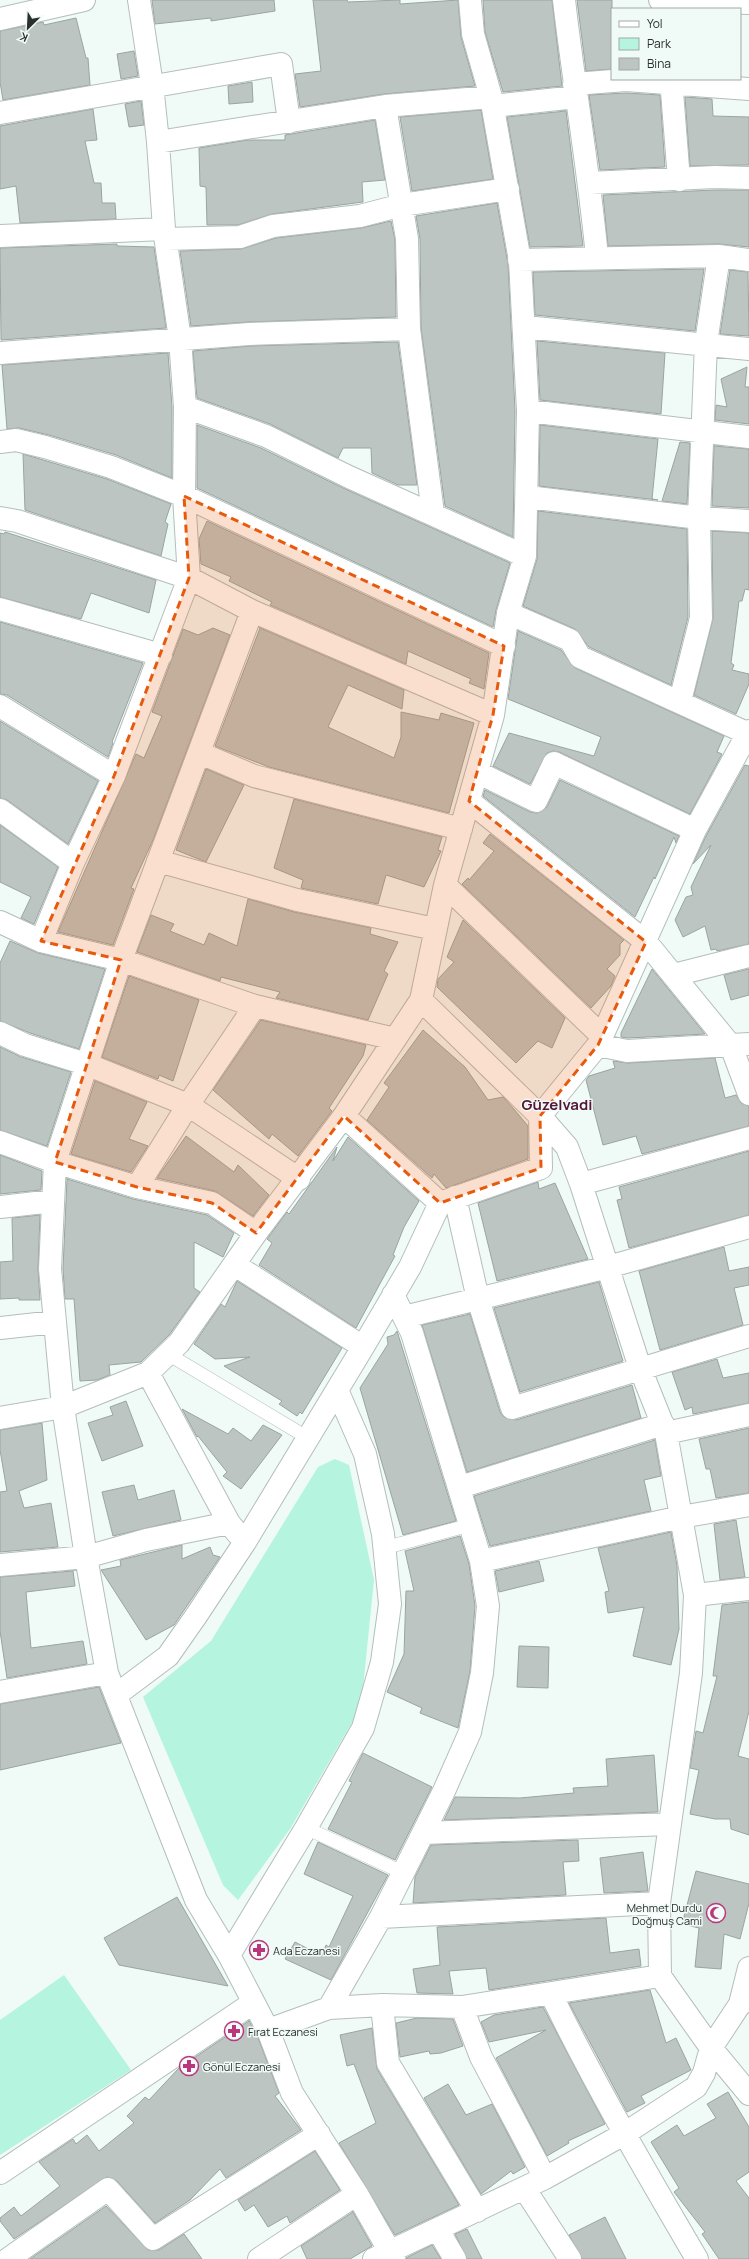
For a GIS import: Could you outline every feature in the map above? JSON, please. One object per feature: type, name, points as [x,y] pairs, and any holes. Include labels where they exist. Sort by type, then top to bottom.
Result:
[{"type":"street","points":[[0,19],[84,0]]},
{"type":"street","points":[[40,941],[73,863],[114,776],[189,578],[184,496],[185,407],[180,339],[165,234],[152,86],[139,0]]},
{"type":"street","points":[[0,1418],[63,1407],[148,1373],[179,1344],[256,1233],[344,1116],[421,1000],[445,885],[493,715],[508,613],[525,556],[528,497],[528,411],[525,327],[519,260],[492,102],[473,34],[470,0]]},
{"type":"street","points":[[564,0],[575,91],[590,183],[597,257]]},
{"type":"street","points":[[664,2],[749,3]]},
{"type":"street","points":[[0,113],[282,64],[289,122]]},
{"type":"street","points":[[158,142],[386,106],[492,102],[575,91],[626,80],[671,81],[749,89]]},
{"type":"street","points":[[671,81],[679,180]]},
{"type":"street","points":[[386,106],[407,239],[409,329],[433,513]]},
{"type":"street","points":[[590,183],[679,180],[715,177],[749,178]]},
{"type":"street","points":[[0,236],[165,234],[240,237],[273,226],[360,216],[402,205],[508,189]]},
{"type":"street","points":[[519,260],[597,257],[719,256],[749,260]]},
{"type":"street","points":[[680,701],[701,618],[699,518],[706,343],[719,256]]},
{"type":"street","points":[[525,327],[706,343],[749,349]]},
{"type":"street","points":[[0,353],[250,334],[409,329]]},
{"type":"street","points":[[185,407],[266,436],[349,477],[433,513],[525,556]]},
{"type":"street","points":[[528,411],[749,437]]},
{"type":"street","points":[[0,442],[16,440],[45,447],[111,467],[184,496],[504,646]]},
{"type":"street","points":[[528,497],[699,518],[749,521]]},
{"type":"street","points":[[0,518],[17,521],[189,578],[252,611],[493,715]]},
{"type":"street","points":[[0,609],[161,654]]},
{"type":"street","points":[[252,611],[121,960],[55,1162],[50,1270],[63,1407],[86,1557],[107,1673],[196,1900],[229,1955],[268,2030],[292,2093],[357,2194],[386,2256],[545,2178],[624,2134],[696,2087],[704,2073],[711,2048],[744,2002],[749,1968]]},
{"type":"street","points":[[116,1695],[168,1656],[245,1542],[394,1295],[448,1200],[541,1168],[540,1116],[600,1040],[696,830],[749,733],[580,657],[570,640],[508,613]]},
{"type":"street","points":[[0,706],[114,776]]},
{"type":"street","points":[[200,752],[254,776],[460,829]]},
{"type":"street","points":[[477,772],[536,801],[554,763],[696,830]]},
{"type":"street","points":[[469,801],[646,942],[674,975],[740,1045],[749,1094]]},
{"type":"street","points":[[0,810],[73,863]]},
{"type":"street","points":[[158,861],[297,900],[435,929]]},
{"type":"street","points":[[445,885],[600,1040],[627,1051],[740,1045]]},
{"type":"street","points":[[0,922],[40,941],[121,960],[255,1006],[395,1039]]},
{"type":"street","points":[[674,975],[749,956]]},
{"type":"street","points":[[421,1000],[540,1116],[567,1147],[581,1184],[640,1368],[665,1428],[696,1595],[691,1673],[659,1902],[660,1976],[711,2048],[749,2094]]},
{"type":"street","points":[[137,1187],[188,1105],[255,1006]]},
{"type":"street","points":[[0,1033],[25,1045],[86,1064],[188,1105],[298,1179]]},
{"type":"street","points":[[344,1116],[448,1200],[512,1408],[749,1336]]},
{"type":"street","points":[[581,1184],[749,1138]]},
{"type":"street","points":[[0,1142],[55,1162],[137,1187],[212,1203],[256,1233]]},
{"type":"street","points":[[0,1207],[53,1201]]},
{"type":"street","points":[[404,1317],[608,1267],[749,1228]]},
{"type":"street","points":[[235,1265],[363,1347]]},
{"type":"street","points":[[329,2008],[381,1917],[424,1833],[470,1732],[482,1673],[488,1606],[481,1560],[412,1333],[394,1295]]},
{"type":"street","points":[[0,1328],[55,1322]]},
{"type":"street","points":[[148,1373],[229,1523],[245,1542]]},
{"type":"street","points":[[229,1955],[306,1828],[363,1728],[382,1662],[390,1604],[384,1548],[365,1454],[337,1390]]},
{"type":"street","points":[[460,1487],[665,1428],[749,1415]]},
{"type":"street","points":[[481,1560],[681,1517],[749,1506]]},
{"type":"street","points":[[0,1565],[86,1557],[146,1540],[229,1523]]},
{"type":"street","points":[[696,1595],[749,1589]]},
{"type":"street","points":[[0,1692],[107,1673]]},
{"type":"street","points":[[424,1833],[669,1824]]},
{"type":"street","points":[[381,1917],[659,1902]]},
{"type":"street","points":[[268,2030],[329,2008],[382,2005],[462,2007],[660,1976]]},
{"type":"street","points":[[552,1994],[582,2060],[697,2259]]},
{"type":"street","points":[[0,2173],[254,2003]]},
{"type":"street","points":[[382,2005],[388,2063],[477,2211]]},
{"type":"street","points":[[462,2007],[481,2057],[545,2178]]},
{"type":"street","points":[[8,2259],[108,2189],[153,2239],[319,2134]]},
{"type":"street","points":[[524,2188],[570,2259]]},
{"type":"street","points":[[259,2259],[357,2194]]},
{"type":"street","points":[[438,2230],[455,2259]]},
{"type":"lane","points":[[168,1354],[308,1438]]},
{"type":"lane","points":[[384,1548],[470,1524]]},
{"type":"lane","points":[[306,1828],[404,1873]]},
{"type":"highlighted area","points":[[184,496],[504,646],[493,715],[469,801],[646,942],[598,1045],[540,1116],[541,1168],[440,1203],[344,1116],[256,1233],[212,1203],[137,1187],[55,1162],[121,960],[41,941],[114,776],[189,578]]},
{"type":"green space","points":[[335,1459],[349,1465],[374,1580],[361,1707],[290,1829],[238,1900],[223,1885],[143,1697],[211,1641],[318,1467]]},
{"type":"green space","points":[[64,1975],[131,2070],[0,2155],[0,2020]]},
{"type":"building","points":[[152,0],[274,0],[275,11],[211,21],[211,18],[155,24]]},
{"type":"building","points":[[313,0],[347,0],[348,2],[400,0],[400,4],[458,0],[461,37],[475,86],[384,94],[300,107],[295,74],[321,71]]},
{"type":"building","points":[[483,0],[552,0],[562,86],[503,92],[485,32]]},
{"type":"building","points":[[577,0],[612,0],[611,69],[586,71]]},
{"type":"building","points":[[76,18],[86,58],[88,58],[90,85],[3,100],[0,82],[0,31],[43,22],[44,25]]},
{"type":"building","points":[[134,51],[138,76],[121,79],[117,54]]},
{"type":"building","points":[[252,82],[253,102],[229,104],[228,86]]},
{"type":"building","points":[[626,93],[660,95],[665,167],[600,170],[589,95]]},
{"type":"building","points":[[685,97],[712,99],[713,116],[749,117],[749,165],[690,166]]},
{"type":"building","points":[[141,101],[144,125],[129,127],[125,104]]},
{"type":"building","points":[[93,109],[97,140],[85,141],[94,183],[101,183],[102,203],[115,203],[116,219],[20,223],[16,186],[0,189],[0,126]]},
{"type":"building","points":[[481,110],[493,179],[412,191],[400,117]]},
{"type":"building","points":[[566,111],[583,246],[530,247],[507,117]]},
{"type":"building","points":[[375,120],[385,180],[362,182],[363,202],[272,214],[238,225],[207,225],[206,187],[200,186],[199,148],[248,140],[285,140],[285,135]]},
{"type":"building","points":[[749,190],[749,247],[719,244],[608,246],[603,195]]},
{"type":"building","points":[[497,203],[508,264],[515,411],[513,537],[445,506],[421,328],[420,239],[416,216]]},
{"type":"building","points":[[391,221],[395,240],[396,317],[248,322],[191,326],[180,251],[241,249],[276,238],[361,228]]},
{"type":"building","points":[[117,244],[117,246],[154,247],[166,328],[1,340],[0,248]]},
{"type":"building","points":[[704,269],[695,331],[535,315],[533,272]]},
{"type":"building","points":[[730,270],[748,272],[749,336],[720,334]]},
{"type":"building","points":[[537,341],[665,353],[661,414],[540,400]]},
{"type":"building","points":[[398,342],[417,485],[398,485],[372,473],[371,448],[343,448],[338,458],[270,424],[197,398],[193,351],[250,346]]},
{"type":"building","points":[[168,353],[172,407],[172,478],[116,455],[49,435],[19,428],[7,429],[2,365]]},
{"type":"building","points":[[747,367],[745,387],[749,387],[749,424],[715,420],[716,405],[727,407],[721,379]]},
{"type":"building","points":[[197,425],[261,448],[343,488],[510,563],[496,610],[493,627],[197,488]]},
{"type":"building","points":[[540,425],[658,439],[652,499],[658,500],[539,486]]},
{"type":"building","points":[[680,442],[690,443],[687,504],[662,501]]},
{"type":"building","points":[[714,446],[749,449],[749,508],[712,506]]},
{"type":"building","points":[[23,454],[107,479],[171,504],[165,522],[168,524],[161,556],[25,510]]},
{"type":"building","points":[[538,511],[687,529],[688,617],[671,685],[589,647],[575,629],[523,606],[537,559]]},
{"type":"building","points":[[207,521],[489,653],[484,689],[469,683],[471,679],[408,651],[406,664],[270,605],[272,602],[229,581],[231,577],[201,564],[199,539]]},
{"type":"building","points":[[712,531],[749,533],[749,590],[745,589],[742,601],[739,601],[731,663],[734,665],[732,670],[749,674],[749,684],[736,714],[694,695],[713,618]]},
{"type":"building","points":[[5,532],[156,580],[149,613],[91,593],[81,619],[0,597],[0,533],[4,534]]},
{"type":"building","points":[[0,622],[143,663],[112,742],[113,743],[108,757],[7,695],[0,694]]},
{"type":"building","points":[[213,628],[230,635],[153,840],[131,888],[134,889],[113,945],[58,932],[136,754],[144,758],[162,716],[152,712],[183,629],[198,635]]},
{"type":"building","points":[[260,628],[404,690],[402,709],[348,685],[328,727],[394,758],[401,737],[401,712],[439,720],[441,713],[474,723],[449,813],[269,767],[215,746]]},
{"type":"building","points":[[518,631],[561,650],[575,668],[724,736],[717,752],[722,754],[690,814],[559,752],[553,751],[547,753],[530,784],[493,766],[509,733],[594,756],[601,737],[508,699]]},
{"type":"building","points":[[0,721],[98,781],[68,844],[7,800],[0,798]]},
{"type":"building","points":[[745,765],[749,766],[749,944],[717,951],[716,949],[711,950],[705,926],[683,937],[675,920],[686,897],[693,895],[691,887],[711,845],[693,864],[706,836]]},
{"type":"building","points":[[206,769],[244,785],[206,862],[176,850]]},
{"type":"building","points":[[560,780],[679,836],[676,843],[674,837],[655,879],[654,877],[635,917],[483,796],[485,790],[530,812],[537,813],[547,807]]},
{"type":"building","points":[[294,799],[442,837],[438,850],[441,851],[424,887],[386,875],[378,904],[301,888],[303,880],[274,868]]},
{"type":"building","points":[[0,825],[58,867],[34,924],[21,918],[31,897],[0,882]]},
{"type":"building","points":[[490,834],[624,940],[620,944],[620,955],[607,969],[615,976],[611,986],[591,1008],[462,884],[468,878],[469,880],[494,851],[483,843]]},
{"type":"building","points":[[248,899],[294,912],[371,928],[370,934],[398,942],[384,971],[388,974],[368,1020],[276,998],[280,992],[221,977],[220,981],[137,952],[151,915],[174,924],[170,931],[204,945],[209,933],[237,946]]},
{"type":"building","points":[[463,920],[565,1018],[552,1048],[538,1041],[516,1063],[437,987],[438,979],[454,962],[447,957]]},
{"type":"building","points":[[10,941],[38,953],[105,969],[79,1049],[30,1033],[0,1021],[0,963]]},
{"type":"building","points":[[652,969],[705,1034],[628,1038],[621,1037],[621,1033]]},
{"type":"building","points":[[749,969],[749,995],[731,1000],[724,975]]},
{"type":"building","points":[[129,976],[199,1000],[173,1081],[159,1075],[158,1079],[102,1057]]},
{"type":"building","points":[[261,1020],[366,1045],[363,1056],[329,1108],[332,1111],[298,1156],[272,1134],[269,1139],[213,1090]]},
{"type":"building","points":[[423,1030],[465,1067],[488,1100],[503,1097],[528,1126],[528,1159],[446,1188],[434,1174],[432,1178],[367,1120],[389,1087],[384,1083]]},
{"type":"building","points":[[0,1047],[21,1057],[71,1072],[47,1146],[0,1130]]},
{"type":"building","points":[[715,1058],[725,1098],[736,1095],[741,1103],[749,1106],[749,1126],[642,1154],[636,1136],[603,1145],[586,1080],[589,1076],[615,1068],[613,1061],[628,1063]]},
{"type":"building","points":[[95,1081],[147,1102],[129,1139],[148,1146],[131,1172],[71,1154]]},
{"type":"building","points":[[186,1136],[234,1172],[238,1165],[269,1195],[253,1216],[215,1191],[157,1178]]},
{"type":"building","points":[[348,1137],[419,1201],[404,1227],[393,1255],[395,1256],[356,1328],[259,1265],[272,1243],[267,1239],[287,1212],[289,1214],[337,1147],[333,1161]]},
{"type":"building","points":[[749,1151],[749,1215],[629,1248],[617,1200],[622,1199],[619,1187]]},
{"type":"building","points":[[0,1155],[42,1171],[41,1190],[0,1194]]},
{"type":"building","points":[[67,1179],[133,1199],[207,1215],[234,1233],[223,1257],[194,1242],[194,1288],[200,1292],[169,1335],[141,1362],[109,1365],[110,1375],[97,1380],[80,1381],[74,1299],[65,1299],[63,1269]]},
{"type":"building","points":[[538,1182],[539,1189],[555,1183],[588,1259],[497,1281],[478,1203]]},
{"type":"building","points":[[40,1215],[38,1269],[40,1300],[19,1300],[19,1298],[0,1299],[0,1262],[13,1261],[12,1218]]},
{"type":"building","points":[[724,1247],[729,1271],[749,1267],[749,1285],[734,1288],[743,1325],[660,1350],[639,1271]]},
{"type":"building","points":[[237,1281],[342,1348],[302,1414],[300,1412],[297,1416],[279,1404],[282,1401],[224,1366],[250,1357],[215,1359],[194,1344],[221,1304],[225,1307]]},
{"type":"building","points":[[599,1282],[623,1361],[520,1392],[494,1308]]},
{"type":"building","points":[[470,1314],[500,1412],[504,1417],[516,1420],[632,1385],[641,1418],[467,1472],[422,1325]]},
{"type":"building","points":[[397,1331],[456,1521],[403,1535],[360,1388],[388,1344],[387,1337],[394,1335]]},
{"type":"building","points":[[717,1359],[723,1378],[749,1373],[749,1403],[693,1414],[692,1407],[685,1410],[672,1372]]},
{"type":"building","points":[[126,1401],[143,1446],[102,1461],[88,1423],[113,1415],[110,1407]]},
{"type":"building","points":[[182,1409],[228,1434],[233,1428],[251,1441],[263,1425],[282,1435],[241,1489],[223,1476],[227,1472],[198,1436],[197,1437]]},
{"type":"building","points":[[42,1423],[47,1480],[19,1491],[24,1508],[51,1503],[58,1547],[0,1552],[0,1492],[7,1491],[0,1450],[0,1430]]},
{"type":"building","points":[[749,1428],[749,1493],[716,1498],[710,1469],[706,1469],[699,1439]]},
{"type":"building","points":[[655,1440],[661,1476],[644,1480],[651,1511],[490,1546],[474,1496]]},
{"type":"building","points":[[134,1485],[138,1500],[174,1490],[181,1520],[113,1536],[102,1492]]},
{"type":"building","points":[[736,1520],[745,1577],[720,1580],[714,1524]]},
{"type":"building","points":[[671,1532],[677,1566],[679,1629],[671,1665],[633,1656],[644,1607],[608,1613],[605,1592],[609,1591],[598,1548]]},
{"type":"building","points":[[460,1536],[469,1564],[475,1606],[470,1671],[458,1728],[420,1713],[422,1708],[387,1692],[404,1654],[406,1591],[414,1591],[405,1551]]},
{"type":"building","points":[[182,1545],[182,1559],[210,1547],[213,1555],[220,1557],[174,1625],[146,1640],[101,1570],[121,1566],[120,1560]]},
{"type":"building","points":[[539,1561],[544,1581],[499,1592],[495,1571]]},
{"type":"building","points":[[73,1571],[75,1586],[26,1592],[31,1648],[83,1641],[87,1664],[7,1678],[0,1631],[0,1577]]},
{"type":"building","points":[[749,1602],[749,1711],[738,1756],[749,1759],[749,1835],[731,1829],[730,1819],[715,1819],[690,1814],[699,1770],[690,1768],[696,1731],[703,1733],[717,1676],[713,1676],[722,1605]]},
{"type":"building","points":[[519,1646],[549,1647],[548,1688],[517,1687]]},
{"type":"building","points":[[99,1687],[121,1743],[0,1770],[0,1704]]},
{"type":"building","points":[[363,1753],[432,1787],[395,1860],[328,1829],[352,1782],[349,1781]]},
{"type":"building","points":[[654,1755],[658,1812],[444,1820],[455,1797],[520,1798],[574,1793],[573,1788],[608,1786],[606,1759]]},
{"type":"building","points":[[578,1840],[579,1861],[563,1862],[566,1895],[413,1903],[415,1877],[431,1845]]},
{"type":"building","points":[[318,1842],[388,1875],[331,1980],[285,1959],[295,1942],[322,1956],[326,1945],[329,1947],[353,1896],[304,1874]]},
{"type":"building","points":[[643,1852],[648,1891],[604,1893],[600,1858]]},
{"type":"building","name":"Mehmet Durdu Doğmuş Cami","points":[[696,1871],[749,1884],[749,1903],[740,1939],[724,1934],[721,1969],[695,1967],[699,1928],[682,1924]]},
{"type":"building","points":[[177,1897],[228,1986],[119,1965],[104,1938]]},
{"type":"building","points":[[606,1918],[610,1953],[639,1949],[641,1966],[489,1990],[486,1968],[449,1971],[453,1994],[417,1993],[413,1969],[440,1965],[437,1927]]},
{"type":"building","points":[[650,1990],[666,2043],[676,2038],[691,2070],[641,2096],[645,2103],[627,2112],[569,2003]]},
{"type":"building","points":[[543,2007],[605,2124],[568,2141],[569,2143],[547,2156],[496,2058],[546,2030],[489,2042],[481,2022],[494,2015]]},
{"type":"building","points":[[417,2018],[453,2019],[463,2046],[441,2053],[430,2054],[429,2051],[400,2057],[396,2023]]},
{"type":"building","points":[[249,2021],[257,2035],[279,2093],[275,2096],[301,2130],[226,2178],[220,2169],[190,2200],[155,2223],[117,2181],[107,2177],[14,2239],[0,2221],[0,2218],[14,2207],[21,2216],[60,2186],[39,2162],[73,2139],[76,2144],[87,2135],[99,2151],[134,2123],[127,2116],[145,2097],[149,2100],[179,2068]]},
{"type":"building","points":[[372,2028],[377,2069],[459,2205],[395,2235],[339,2143],[376,2123],[354,2064],[347,2066],[340,2035]]},
{"type":"building","points":[[448,2084],[466,2115],[492,2104],[525,2167],[513,2174],[511,2171],[481,2194],[424,2098]]},
{"type":"building","points":[[728,2092],[749,2127],[749,2172],[736,2181],[749,2198],[749,2259],[719,2259],[702,2234],[705,2232],[674,2192],[679,2188],[651,2142],[677,2125],[684,2136],[716,2118],[707,2104]]},
{"type":"building","points":[[315,2151],[340,2190],[290,2223],[287,2216],[268,2227],[254,2205],[245,2211],[238,2200]]},
{"type":"building","points":[[106,2206],[148,2250],[159,2250],[184,2234],[202,2259],[30,2259]]},
{"type":"building","points":[[353,2212],[372,2246],[350,2259],[307,2259],[301,2246]]},
{"type":"building","points":[[605,2217],[626,2259],[582,2259],[569,2235]]},
{"type":"building","points":[[467,2229],[482,2259],[467,2259],[455,2234]]},
{"type":"building","points":[[432,2245],[441,2259],[406,2259],[406,2258]]},
{"type":"place","name":"Mehmet Durdu Doğmuş Cami","points":[[716,1913]]},
{"type":"place","name":"Ada Eczanesi","points":[[259,1950]]},
{"type":"place","name":"Fırat Eczanesi","points":[[234,2031]]},
{"type":"place","name":"Gönül Eczanesi","points":[[189,2066]]},
{"type":"district","name":"Güzelvadi","points":[[557,1104]]}]
